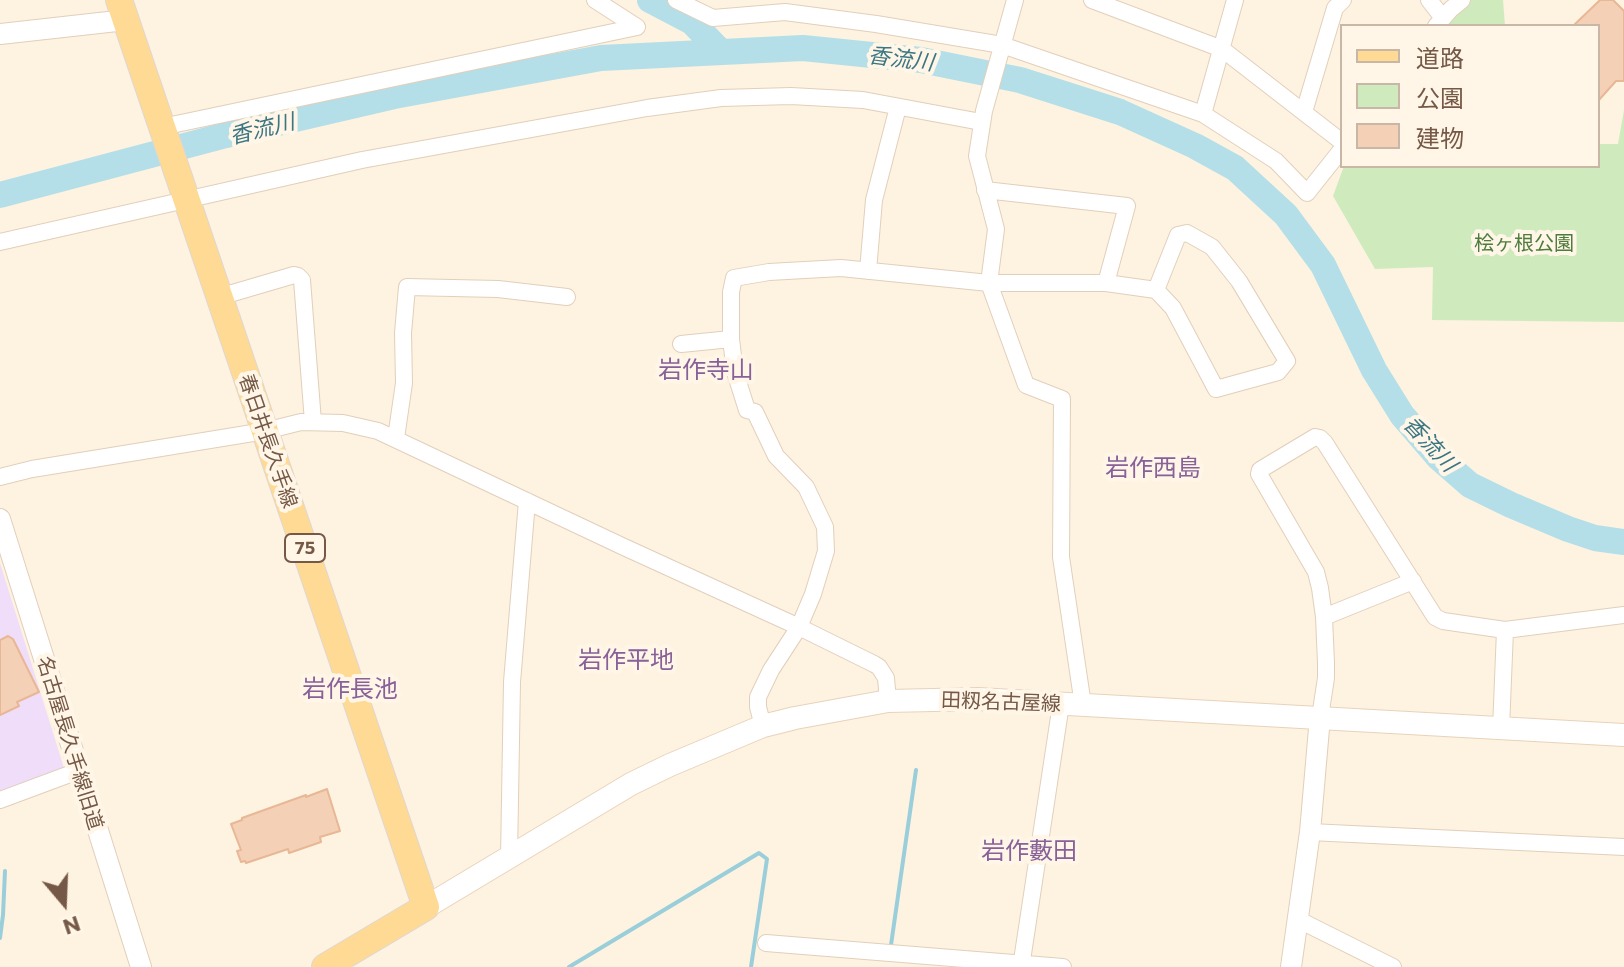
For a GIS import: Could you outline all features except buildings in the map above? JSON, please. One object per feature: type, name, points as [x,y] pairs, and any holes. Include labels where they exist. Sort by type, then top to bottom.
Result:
[{"type":"main road","name":"春日井長久手線","points":[[123,10],[426,907]]},
{"type":"main road","name":"田籾名古屋線","points":[[426,907],[631,784],[670,765],[763,726],[888,701],[978,699],[1624,735]]},
{"type":"main road","points":[[325,967],[426,907]]},
{"type":"street","points":[[164,132],[637,27],[595,0]]},
{"type":"street","points":[[676,0],[713,18],[785,12],[876,24],[1000,50],[1203,114],[1276,161],[1307,193],[1340,152]]},
{"type":"street","points":[[1015,0],[983,117],[977,156],[996,229],[989,283],[1026,385],[1062,399],[1061,557],[1072,704],[1021,965]]},
{"type":"street","points":[[1092,0],[1126,6],[1222,49],[1340,140]]},
{"type":"street","points":[[1203,114],[1235,0]]},
{"type":"street","points":[[1304,112],[1335,8],[1343,0]]},
{"type":"street","points":[[1429,0],[1440,22],[1462,0]]},
{"type":"street","points":[[0,34],[123,10]]},
{"type":"street","points":[[0,242],[186,195],[647,108],[721,98],[791,96],[863,100],[983,117]]},
{"type":"street","points":[[868,271],[874,200],[898,107]]},
{"type":"street","points":[[985,190],[1127,206],[1106,283]]},
{"type":"street","points":[[763,726],[758,697],[771,670],[799,627],[813,594],[826,551],[825,527],[806,487],[776,456],[755,412],[747,410],[735,372],[731,339],[734,278],[769,272],[841,268],[989,283],[1106,283],[1156,290],[1173,308],[1216,389],[1278,372],[1287,361],[1239,281],[1212,247],[1187,233],[1178,235],[1156,290]]},
{"type":"street","points":[[219,297],[294,275],[302,280],[313,422]]},
{"type":"street","points":[[396,438],[404,383],[403,333],[407,287],[498,289],[567,297]]},
{"type":"street","points":[[681,344],[731,339]]},
{"type":"street","points":[[0,477],[301,422],[343,423],[378,431],[879,667],[886,678],[888,701]]},
{"type":"street","points":[[1291,967],[1310,832],[1326,678],[1324,617],[1316,572],[1259,474],[1260,470],[1315,437],[1320,438],[1435,617],[1443,621],[1505,630],[1624,615]]},
{"type":"street","points":[[509,858],[512,682],[527,501]]},
{"type":"street","name":"名古屋長久手線旧道","points":[[0,519],[141,967]]},
{"type":"street","points":[[1324,617],[1413,581]]},
{"type":"street","points":[[1501,729],[1505,630]]},
{"type":"street","points":[[0,800],[78,771]]},
{"type":"street","points":[[1310,832],[1624,847]]},
{"type":"street","points":[[1297,919],[1393,967]]},
{"type":"street","points":[[766,943],[1063,967]]},
{"type":"shaded area","points":[[0,563],[64,768],[0,795]]},
{"type":"green space","points":[[1469,0],[1503,0],[1505,24],[1449,24]]},
{"type":"green space","name":"桧ヶ根公園","points":[[1624,110],[1624,322],[1432,320],[1433,267],[1375,269],[1333,196],[1343,168],[1600,168],[1600,144],[1618,144]]},
{"type":"waterway","points":[[650,0],[692,22],[720,51]]},
{"type":"waterway","name":"香流川","points":[[0,195],[226,135],[394,96],[601,58],[803,48],[921,60],[1020,80],[1120,112],[1235,168],[1286,215],[1323,265],[1374,370],[1402,415],[1439,458],[1470,485],[1511,505],[1595,538],[1624,542]]},
{"type":"waterway","points":[[891,945],[916,770]]},
{"type":"waterway","points":[[569,967],[759,853],[767,859],[751,967]]},
{"type":"waterway","points":[[0,938],[5,871]]},
{"type":"district","name":"岩作寺山","points":[[706,370]]},
{"type":"district","name":"岩作西島","points":[[1153,468]]},
{"type":"district","name":"岩作平地","points":[[626,660]]},
{"type":"district","name":"岩作長池","points":[[350,689]]},
{"type":"district","name":"岩作藪田","points":[[1029,851]]}]
